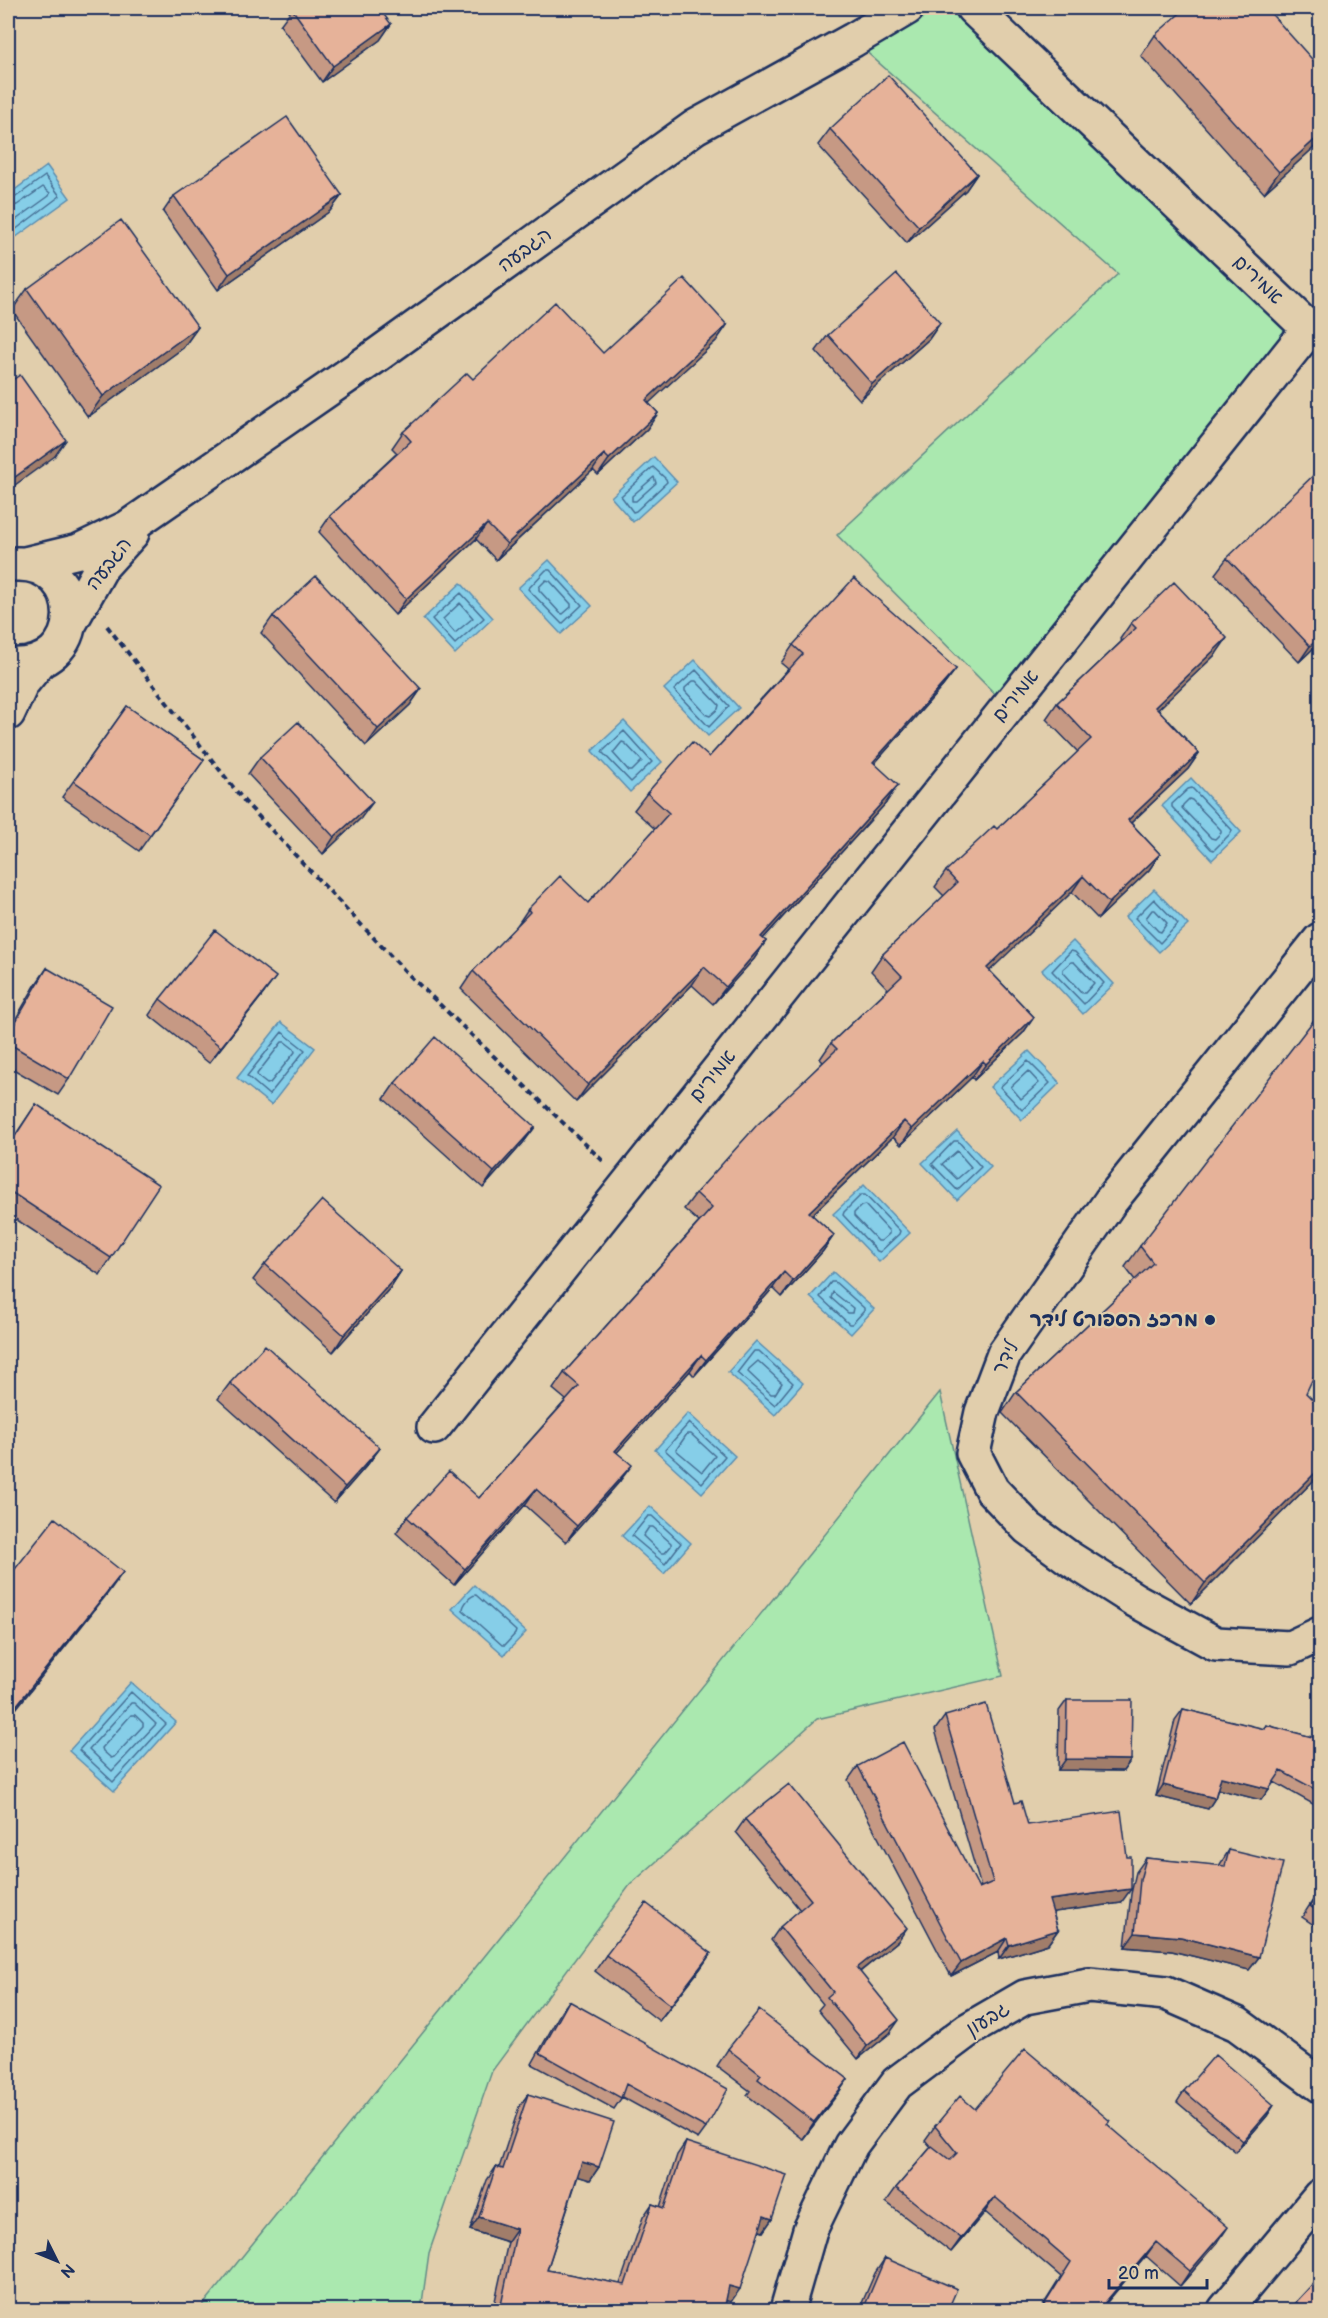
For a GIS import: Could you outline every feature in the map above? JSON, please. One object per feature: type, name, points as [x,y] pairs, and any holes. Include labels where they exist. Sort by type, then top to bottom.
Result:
[{"type":"street","name":"הגבעה","points":[[16,564],[79,551],[127,528],[376,357],[695,127],[907,8]]},
{"type":"street","name":"אמירים","points":[[434,1427],[1309,329],[973,8]]},
{"type":"street","name":"הגבעה","points":[[8,713],[22,683],[39,662],[54,652],[64,639],[76,610],[102,566],[154,510]]},
{"type":"street","points":[[16,564],[41,568],[54,577],[64,590],[69,606],[76,610]]},
{"type":"street","points":[[8,664],[23,666],[39,662]]},
{"type":"street","name":"לידר","points":[[1320,940],[1110,1202],[1004,1354],[982,1412],[973,1454],[992,1490],[1028,1528],[1135,1600],[1216,1644],[1290,1648],[1320,1634]]},
{"type":"street","name":"גבעון","points":[[787,2310],[810,2230],[851,2145],[897,2083],[968,2030],[1025,1997],[1089,1984],[1166,1993],[1237,2024],[1320,2085]]},
{"type":"street","points":[[1225,2310],[1320,2196]]},
{"type":"path","points":[[76,610],[244,801],[407,973],[627,1184]]},
{"type":"green space","points":[[907,8],[973,8],[1309,329],[1008,707],[837,535],[1118,274],[853,40]]},
{"type":"green space","points":[[940,1392],[1003,1676],[817,1719],[630,1885],[492,2071],[429,2253],[421,2310],[199,2310]]},
{"type":"water","points":[[47,166],[70,198],[12,240],[8,233],[8,195]]},
{"type":"water","points":[[654,457],[677,482],[633,522],[611,497]]},
{"type":"water","points":[[549,560],[592,606],[561,634],[518,588]]},
{"type":"water","points":[[461,583],[493,618],[455,654],[423,619]]},
{"type":"water","points":[[695,660],[739,708],[708,736],[664,689]]},
{"type":"water","points":[[624,721],[662,762],[630,792],[592,751]]},
{"type":"water","points":[[1191,778],[1241,832],[1212,860],[1162,806]]},
{"type":"water","points":[[1154,889],[1188,925],[1159,952],[1125,917]]},
{"type":"water","points":[[1073,941],[1114,984],[1083,1014],[1042,970]]},
{"type":"water","points":[[281,1022],[315,1048],[271,1105],[237,1078]]},
{"type":"water","points":[[1029,1051],[1060,1083],[1022,1120],[990,1087]]},
{"type":"water","points":[[957,1131],[991,1167],[957,1200],[922,1163]]},
{"type":"water","points":[[864,1185],[910,1233],[879,1262],[833,1214]]},
{"type":"water","points":[[833,1272],[874,1309],[851,1334],[810,1297]]},
{"type":"water","points":[[756,1341],[803,1383],[775,1415],[728,1372]]},
{"type":"water","points":[[688,1413],[735,1456],[702,1493],[655,1450]]},
{"type":"water","points":[[650,1506],[691,1543],[664,1574],[622,1536]]},
{"type":"water","points":[[474,1585],[526,1632],[504,1655],[452,1609]]},
{"type":"water","points":[[131,1682],[176,1722],[114,1791],[69,1751]]},
{"type":"building","points":[[379,8],[391,24],[333,66],[292,9]]},
{"type":"building","points":[[1186,8],[1266,8],[1320,68],[1320,135],[1279,172],[1155,35]]},
{"type":"building","points":[[888,75],[977,174],[919,227],[830,129]]},
{"type":"building","points":[[287,117],[342,195],[229,274],[174,196]]},
{"type":"building","points":[[121,220],[198,327],[103,396],[27,289]]},
{"type":"building","points":[[897,274],[940,323],[872,384],[828,335]]},
{"type":"building","points":[[684,278],[727,325],[646,400],[658,413],[609,459],[604,454],[507,544],[487,524],[406,599],[330,516],[411,441],[403,432],[467,373],[473,379],[555,302],[603,353]]},
{"type":"building","points":[[20,375],[66,440],[8,482],[8,383]]},
{"type":"building","points":[[1320,469],[1320,637],[1310,646],[1227,558]]},
{"type":"building","points":[[316,576],[421,689],[378,729],[273,616]]},
{"type":"building","points":[[854,578],[956,669],[873,762],[898,785],[761,937],[766,941],[726,987],[704,967],[588,1085],[473,971],[530,912],[528,909],[560,876],[588,903],[669,813],[647,793],[692,742],[709,757],[803,654],[793,645]]},
{"type":"building","points":[[1174,582],[1227,638],[1155,707],[1199,753],[1128,820],[1160,854],[1109,903],[1083,876],[987,968],[1034,1017],[986,1064],[983,1061],[912,1129],[904,1121],[809,1212],[834,1235],[793,1281],[784,1272],[706,1360],[701,1355],[615,1451],[632,1465],[577,1526],[536,1489],[465,1569],[407,1517],[449,1471],[479,1498],[579,1386],[564,1373],[712,1208],[696,1193],[757,1125],[837,1049],[831,1043],[902,976],[882,955],[957,883],[946,871],[994,826],[997,829],[1091,739],[1057,703],[1136,628],[1131,623]]},
{"type":"building","points":[[127,706],[204,760],[150,835],[74,781]]},
{"type":"building","points":[[298,722],[373,802],[334,837],[260,757]]},
{"type":"building","points":[[215,930],[276,977],[221,1047],[160,999]]},
{"type":"building","points":[[47,968],[112,1006],[69,1079],[8,1043],[8,1035]]},
{"type":"building","name":"מרכז הספורט לידר","points":[[1320,1012],[1320,1363],[1306,1393],[1320,1407],[1320,1468],[1205,1583],[1016,1392],[1153,1263],[1140,1246]]},
{"type":"building","points":[[435,1037],[535,1127],[494,1172],[395,1083]]},
{"type":"building","points":[[36,1104],[159,1185],[111,1258],[8,1190],[8,1147]]},
{"type":"building","points":[[322,1200],[401,1271],[344,1335],[265,1264]]},
{"type":"building","points":[[265,1345],[380,1448],[345,1487],[230,1383]]},
{"type":"building","points":[[55,1518],[123,1572],[8,1716],[8,1578]]},
{"type":"building","points":[[1067,1700],[1132,1700],[1131,1760],[1066,1759]]},
{"type":"building","points":[[986,1704],[1015,1803],[1021,1801],[1028,1825],[1121,1811],[1127,1857],[1131,1857],[1131,1889],[1049,1900],[1058,1930],[1009,1945],[1007,1938],[961,1963],[858,1766],[903,1742],[979,1888],[993,1882],[945,1716]]},
{"type":"building","points":[[1183,1709],[1265,1729],[1266,1725],[1320,1739],[1320,1792],[1281,1771],[1269,1789],[1221,1777],[1215,1798],[1163,1785]]},
{"type":"building","points":[[789,1784],[907,1928],[857,1968],[899,2020],[867,2046],[827,1997],[833,1992],[780,1927],[811,1900],[745,1819]]},
{"type":"building","points":[[1229,1850],[1283,1863],[1259,1957],[1181,1937],[1135,1933],[1140,1880],[1146,1858],[1225,1866]]},
{"type":"building","points":[[1320,1890],[1320,1913],[1310,1906]]},
{"type":"building","points":[[646,1903],[711,1953],[671,2005],[606,1955]]},
{"type":"building","points":[[569,2001],[728,2089],[706,2128],[626,2084],[621,2098],[540,2053]]},
{"type":"building","points":[[759,2010],[848,2079],[814,2122],[758,2079],[761,2075],[728,2049]]},
{"type":"building","points":[[1025,2049],[1110,2121],[1107,2124],[1228,2227],[1190,2271],[1156,2242],[1102,2306],[1109,2310],[1041,2310],[1071,2262],[995,2197],[961,2238],[896,2188],[932,2146],[950,2160],[957,2153],[935,2126],[960,2096],[975,2109]]},
{"type":"building","points":[[1215,2055],[1274,2105],[1243,2141],[1184,2091]]},
{"type":"building","points":[[528,2094],[614,2122],[599,2167],[582,2162],[547,2270],[625,2285],[652,2204],[664,2208],[686,2142],[787,2175],[772,2219],[764,2216],[740,2289],[729,2286],[724,2310],[500,2310],[517,2229],[479,2217],[496,2167],[503,2169]]},
{"type":"building","points":[[885,2258],[957,2289],[950,2305],[964,2310],[863,2310]]},
{"type":"building","points":[[1320,2276],[1320,2310],[1305,2310],[1296,2302]]},
{"type":"place","name":"מרכז הספורט לידר","points":[[1210,1320]]}]
